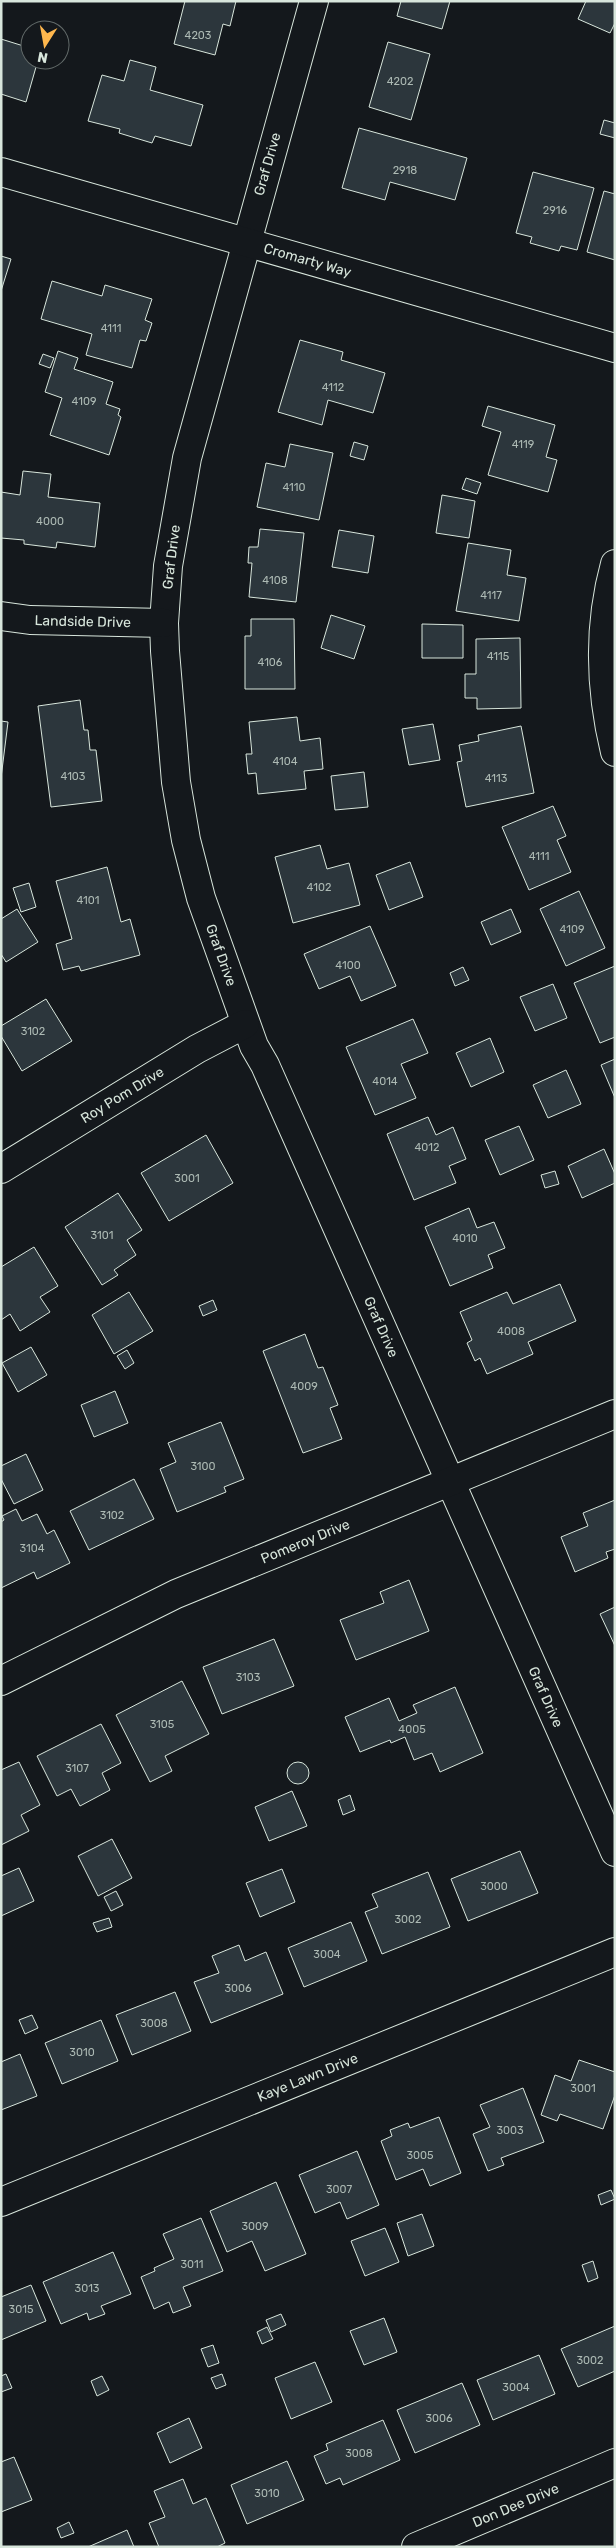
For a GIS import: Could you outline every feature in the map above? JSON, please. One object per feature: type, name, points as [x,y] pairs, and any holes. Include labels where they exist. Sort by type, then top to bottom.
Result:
[{"type":"street","name":"Graf Drive","points":[[314,1],[245,243],[187,458],[168,566],[164,623],[164,651],[176,782],[186,840],[201,898],[245,1024],[615,1852]]},
{"type":"street","name":"Cromarty Way","points":[[1,172],[615,348]]},
{"type":"street","points":[[615,564],[602,650],[607,720],[615,752]]},
{"type":"street","name":"Landside Drive","points":[[1,616],[30,620],[164,623]]},
{"type":"street","name":"Roy Pom Drive","points":[[1,1169],[197,1049],[245,1024]]},
{"type":"street","name":"Pomeroy Drive","points":[[1,1681],[176,1594],[450,1480],[615,1414]]},
{"type":"street","name":"Kaye Lawn Drive","points":[[1,2202],[615,1952]]},
{"type":"street","name":"Don Dee Drive","points":[[416,2547],[615,2463]]},
{"type":"building","points":[[185,1],[236,1],[230,26],[223,24],[215,55],[174,44]]},
{"type":"building","points":[[401,1],[450,1],[442,29],[397,16]]},
{"type":"building","points":[[586,1],[615,1],[615,23],[610,33],[578,19]]},
{"type":"building","points":[[1,39],[20,45],[20,70],[35,70],[26,102],[1,94]]},
{"type":"building","points":[[388,42],[430,54],[411,120],[369,107]]},
{"type":"building","points":[[130,60],[156,67],[150,90],[203,105],[191,146],[155,136],[152,143],[119,133],[120,129],[88,121],[102,75],[124,81]]},
{"type":"building","points":[[604,120],[615,123],[615,138],[600,134]]},
{"type":"building","points":[[359,128],[467,158],[455,200],[390,182],[385,200],[342,188]]},
{"type":"building","points":[[533,172],[594,188],[577,250],[561,246],[559,251],[530,243],[532,237],[516,233]]},
{"type":"building","points":[[604,191],[615,194],[615,260],[587,252]]},
{"type":"building","points":[[1,256],[11,259],[1,291]]},
{"type":"building","points":[[52,281],[102,296],[105,285],[152,299],[145,320],[152,323],[146,341],[140,340],[132,368],[86,355],[92,334],[41,319]]},
{"type":"building","points":[[300,340],[343,352],[341,360],[385,373],[373,413],[328,400],[322,425],[278,412]]},
{"type":"building","points":[[58,351],[78,358],[74,369],[113,382],[106,404],[120,409],[118,415],[121,417],[109,455],[50,435],[62,398],[45,392]]},
{"type":"building","points":[[43,354],[54,358],[50,368],[39,364]]},
{"type":"building","points":[[488,406],[555,425],[546,457],[557,460],[548,492],[488,475],[501,432],[482,426]]},
{"type":"building","points":[[354,442],[368,446],[364,460],[350,456]]},
{"type":"building","points":[[290,444],[333,453],[319,520],[257,507],[266,463],[285,467]]},
{"type":"building","points":[[23,471],[51,474],[48,497],[100,503],[95,547],[57,542],[56,548],[24,544],[24,540],[1,538],[1,492],[20,495]]},
{"type":"building","points":[[466,478],[481,483],[477,494],[462,489]]},
{"type":"building","points":[[442,495],[475,501],[469,538],[436,533]]},
{"type":"building","points":[[260,529],[304,533],[296,602],[249,597],[252,563],[248,563],[249,547],[258,547]]},
{"type":"building","points":[[339,530],[374,536],[368,573],[332,567]]},
{"type":"building","points":[[468,543],[511,550],[507,575],[526,578],[519,621],[456,611]]},
{"type":"building","points":[[331,615],[365,626],[354,659],[321,648]]},
{"type":"building","points":[[251,619],[294,619],[295,689],[245,689],[245,636],[251,636]]},
{"type":"building","points":[[422,624],[463,625],[463,658],[422,658]]},
{"type":"building","points":[[520,638],[521,708],[477,709],[477,698],[465,698],[465,674],[476,674],[476,639]]},
{"type":"building","points":[[80,700],[84,730],[88,730],[90,750],[96,750],[102,801],[51,807],[38,706]]},
{"type":"building","points":[[297,717],[300,741],[320,738],[323,769],[304,771],[306,789],[258,794],[256,773],[248,774],[246,754],[252,754],[249,722]]},
{"type":"building","points":[[1,721],[8,722],[1,778]]},
{"type":"building","points":[[433,724],[440,760],[409,765],[402,729]]},
{"type":"building","points":[[521,726],[534,793],[466,807],[457,762],[462,761],[459,745],[479,741],[478,735]]},
{"type":"building","points":[[364,772],[368,807],[335,810],[331,776]]},
{"type":"building","points":[[553,806],[566,836],[557,840],[571,872],[529,890],[502,827]]},
{"type":"building","points":[[320,845],[327,869],[349,863],[360,905],[293,923],[275,857]]},
{"type":"building","points":[[410,862],[423,897],[389,910],[376,875]]},
{"type":"building","points":[[107,867],[121,922],[130,919],[140,955],[81,971],[79,966],[63,970],[56,944],[72,939],[56,881]]},
{"type":"building","points":[[29,883],[36,907],[21,912],[13,888]]},
{"type":"building","points":[[579,891],[605,948],[566,966],[540,909]]},
{"type":"building","points":[[17,909],[38,942],[6,962],[1,954],[1,919]]},
{"type":"building","points":[[511,909],[521,932],[491,945],[481,922]]},
{"type":"building","points":[[370,926],[396,986],[361,1001],[350,976],[319,989],[304,954]]},
{"type":"building","points":[[615,966],[615,1037],[600,1043],[574,983]]},
{"type":"building","points":[[463,967],[469,980],[455,986],[450,973]]},
{"type":"building","points":[[553,984],[567,1018],[535,1031],[520,997]]},
{"type":"building","points":[[46,999],[72,1041],[22,1071],[1,1036],[1,1026]]},
{"type":"building","points":[[413,1019],[428,1053],[401,1064],[416,1098],[375,1115],[346,1047]]},
{"type":"building","points":[[490,1038],[504,1072],[471,1087],[456,1053]]},
{"type":"building","points":[[615,1059],[615,1098],[601,1065]]},
{"type":"building","points":[[566,1070],[581,1104],[548,1118],[533,1085]]},
{"type":"building","points":[[428,1117],[436,1135],[453,1127],[466,1159],[449,1166],[456,1183],[414,1200],[387,1134]]},
{"type":"building","points":[[519,1126],[534,1160],[500,1175],[485,1140]]},
{"type":"building","points":[[206,1135],[233,1183],[169,1221],[141,1173]]},
{"type":"building","points":[[604,1149],[615,1174],[615,1183],[582,1198],[568,1166]]},
{"type":"building","points":[[555,1171],[559,1184],[545,1188],[541,1175]]},
{"type":"building","points":[[118,1193],[142,1230],[127,1240],[136,1255],[114,1270],[118,1275],[102,1285],[65,1227]]},
{"type":"building","points":[[469,1208],[477,1228],[494,1222],[505,1248],[488,1255],[493,1268],[450,1286],[425,1227]]},
{"type":"building","points":[[34,1247],[58,1286],[40,1297],[50,1312],[20,1331],[10,1314],[1,1320],[1,1267]]},
{"type":"building","points":[[560,1284],[576,1321],[528,1342],[533,1354],[487,1374],[480,1358],[475,1361],[467,1343],[472,1340],[460,1312],[507,1292],[513,1304]]},
{"type":"building","points":[[129,1292],[153,1331],[114,1354],[92,1315]]},
{"type":"building","points":[[213,1300],[217,1310],[203,1316],[199,1306]]},
{"type":"building","points":[[305,1334],[318,1368],[323,1367],[338,1405],[330,1408],[342,1439],[303,1453],[263,1351]]},
{"type":"building","points":[[31,1347],[47,1375],[18,1392],[2,1363]]},
{"type":"building","points":[[127,1350],[134,1363],[125,1369],[117,1356]]},
{"type":"building","points":[[115,1391],[128,1423],[94,1437],[81,1405]]},
{"type":"building","points":[[221,1422],[244,1479],[224,1487],[226,1492],[177,1512],[160,1469],[176,1462],[168,1443]]},
{"type":"building","points":[[26,1454],[43,1490],[14,1504],[1,1479],[1,1466]]},
{"type":"building","points":[[134,1479],[154,1519],[89,1550],[70,1511]]},
{"type":"building","points":[[615,1500],[615,1549],[606,1552],[608,1558],[575,1572],[561,1537],[588,1526],[583,1513]]},
{"type":"building","points":[[16,1509],[22,1521],[37,1514],[47,1534],[54,1530],[70,1563],[37,1579],[34,1572],[1,1588],[1,1522],[4,1520],[2,1516]]},
{"type":"building","points":[[409,1580],[429,1631],[356,1660],[340,1620],[384,1603],[380,1592]]},
{"type":"building","points":[[615,1607],[615,1646],[600,1614]]},
{"type":"building","points":[[274,1639],[294,1686],[222,1714],[203,1667]]},
{"type":"building","points":[[182,1681],[209,1734],[165,1756],[172,1771],[150,1782],[116,1715]]},
{"type":"building","points":[[455,1687],[483,1753],[440,1772],[432,1753],[414,1760],[405,1737],[391,1743],[390,1740],[360,1752],[345,1717],[389,1698],[399,1721],[417,1713],[413,1705]]},
{"type":"building","points":[[101,1724],[121,1763],[102,1773],[110,1790],[80,1806],[71,1789],[57,1796],[37,1756]]},
{"type":"building","points":[[19,1762],[40,1805],[21,1815],[29,1831],[1,1845],[1,1770]]},
{"type":"building","points":[[298,1762],[306,1765],[309,1773],[306,1781],[298,1784],[290,1781],[287,1773],[290,1765]]},
{"type":"building","points":[[292,1791],[307,1826],[269,1841],[255,1807]]},
{"type":"building","points":[[350,1795],[355,1810],[343,1815],[338,1800]]},
{"type":"building","points":[[112,1839],[132,1878],[98,1896],[78,1856]]},
{"type":"building","points":[[520,1851],[538,1893],[468,1921],[451,1879]]},
{"type":"building","points":[[19,1868],[34,1901],[1,1916],[1,1876]]},
{"type":"building","points":[[282,1869],[295,1902],[260,1917],[246,1883]]},
{"type":"building","points":[[428,1872],[450,1927],[382,1954],[365,1912],[378,1907],[372,1894]]},
{"type":"building","points":[[116,1891],[123,1905],[111,1911],[104,1897]]},
{"type":"building","points":[[109,1918],[112,1927],[97,1932],[93,1923]]},
{"type":"building","points":[[351,1922],[367,1961],[304,1987],[288,1948]]},
{"type":"building","points":[[239,1945],[245,1961],[266,1952],[283,1994],[211,2023],[194,1982],[219,1973],[212,1956]]},
{"type":"building","points":[[175,1992],[191,2031],[132,2055],[116,2015]]},
{"type":"building","points":[[32,2015],[38,2028],[25,2034],[19,2020]]},
{"type":"building","points":[[101,2020],[118,2061],[62,2084],[45,2043]]},
{"type":"building","points":[[20,2054],[37,2096],[1,2110],[1,2062]]},
{"type":"building","points":[[579,2060],[615,2072],[615,2095],[603,2129],[560,2114],[557,2121],[541,2115],[555,2075],[571,2081]]},
{"type":"building","points":[[523,2088],[544,2142],[501,2158],[504,2165],[488,2171],[473,2134],[490,2127],[480,2105]]},
{"type":"building","points":[[439,2117],[461,2173],[430,2186],[423,2169],[396,2180],[381,2141],[392,2136],[390,2130],[408,2123],[410,2128]]},
{"type":"building","points":[[357,2151],[379,2205],[347,2219],[340,2202],[315,2213],[299,2175]]},
{"type":"building","points":[[276,2182],[306,2254],[265,2271],[252,2241],[227,2252],[210,2211]]},
{"type":"building","points":[[611,2190],[615,2199],[601,2205],[598,2195]]},
{"type":"building","points":[[422,2214],[434,2246],[408,2256],[397,2223]]},
{"type":"building","points":[[201,2218],[223,2271],[183,2287],[191,2306],[173,2313],[169,2302],[154,2309],[141,2277],[155,2271],[154,2268],[174,2259],[163,2234]]},
{"type":"building","points":[[385,2228],[399,2262],[365,2276],[351,2241]]},
{"type":"building","points":[[113,2252],[131,2294],[101,2306],[105,2314],[89,2320],[87,2313],[61,2324],[43,2282]]},
{"type":"building","points":[[593,2261],[598,2278],[588,2282],[582,2265]]},
{"type":"building","points":[[31,2285],[46,2321],[1,2340],[1,2297]]},
{"type":"building","points":[[281,2314],[286,2325],[271,2332],[266,2320]]},
{"type":"building","points":[[384,2318],[397,2352],[364,2365],[350,2331]]},
{"type":"building","points":[[615,2326],[615,2371],[578,2387],[561,2349]]},
{"type":"building","points":[[267,2327],[273,2339],[262,2344],[257,2332]]},
{"type":"building","points":[[213,2345],[219,2363],[208,2367],[201,2349]]},
{"type":"building","points":[[539,2355],[555,2394],[493,2420],[477,2380]]},
{"type":"building","points":[[315,2362],[332,2402],[291,2419],[275,2378]]},
{"type":"building","points":[[6,2374],[12,2388],[1,2392],[1,2376]]},
{"type":"building","points":[[222,2374],[226,2385],[216,2389],[211,2378]]},
{"type":"building","points":[[102,2376],[109,2390],[97,2396],[91,2381]]},
{"type":"building","points":[[462,2383],[480,2425],[415,2453],[397,2410]]},
{"type":"building","points":[[189,2418],[202,2448],[170,2463],[157,2433]]},
{"type":"building","points":[[383,2420],[400,2460],[343,2485],[340,2478],[326,2484],[314,2456],[328,2450],[326,2444]]},
{"type":"building","points":[[14,2457],[32,2500],[1,2512],[1,2462]]},
{"type":"building","points":[[287,2461],[304,2500],[247,2524],[231,2485]]},
{"type":"building","points":[[183,2479],[193,2504],[206,2498],[225,2543],[217,2547],[159,2547],[149,2523],[165,2517],[154,2491]]},
{"type":"building","points":[[69,2522],[74,2533],[61,2538],[57,2528]]},
{"type":"building","points":[[127,2530],[134,2547],[88,2547]]}]
